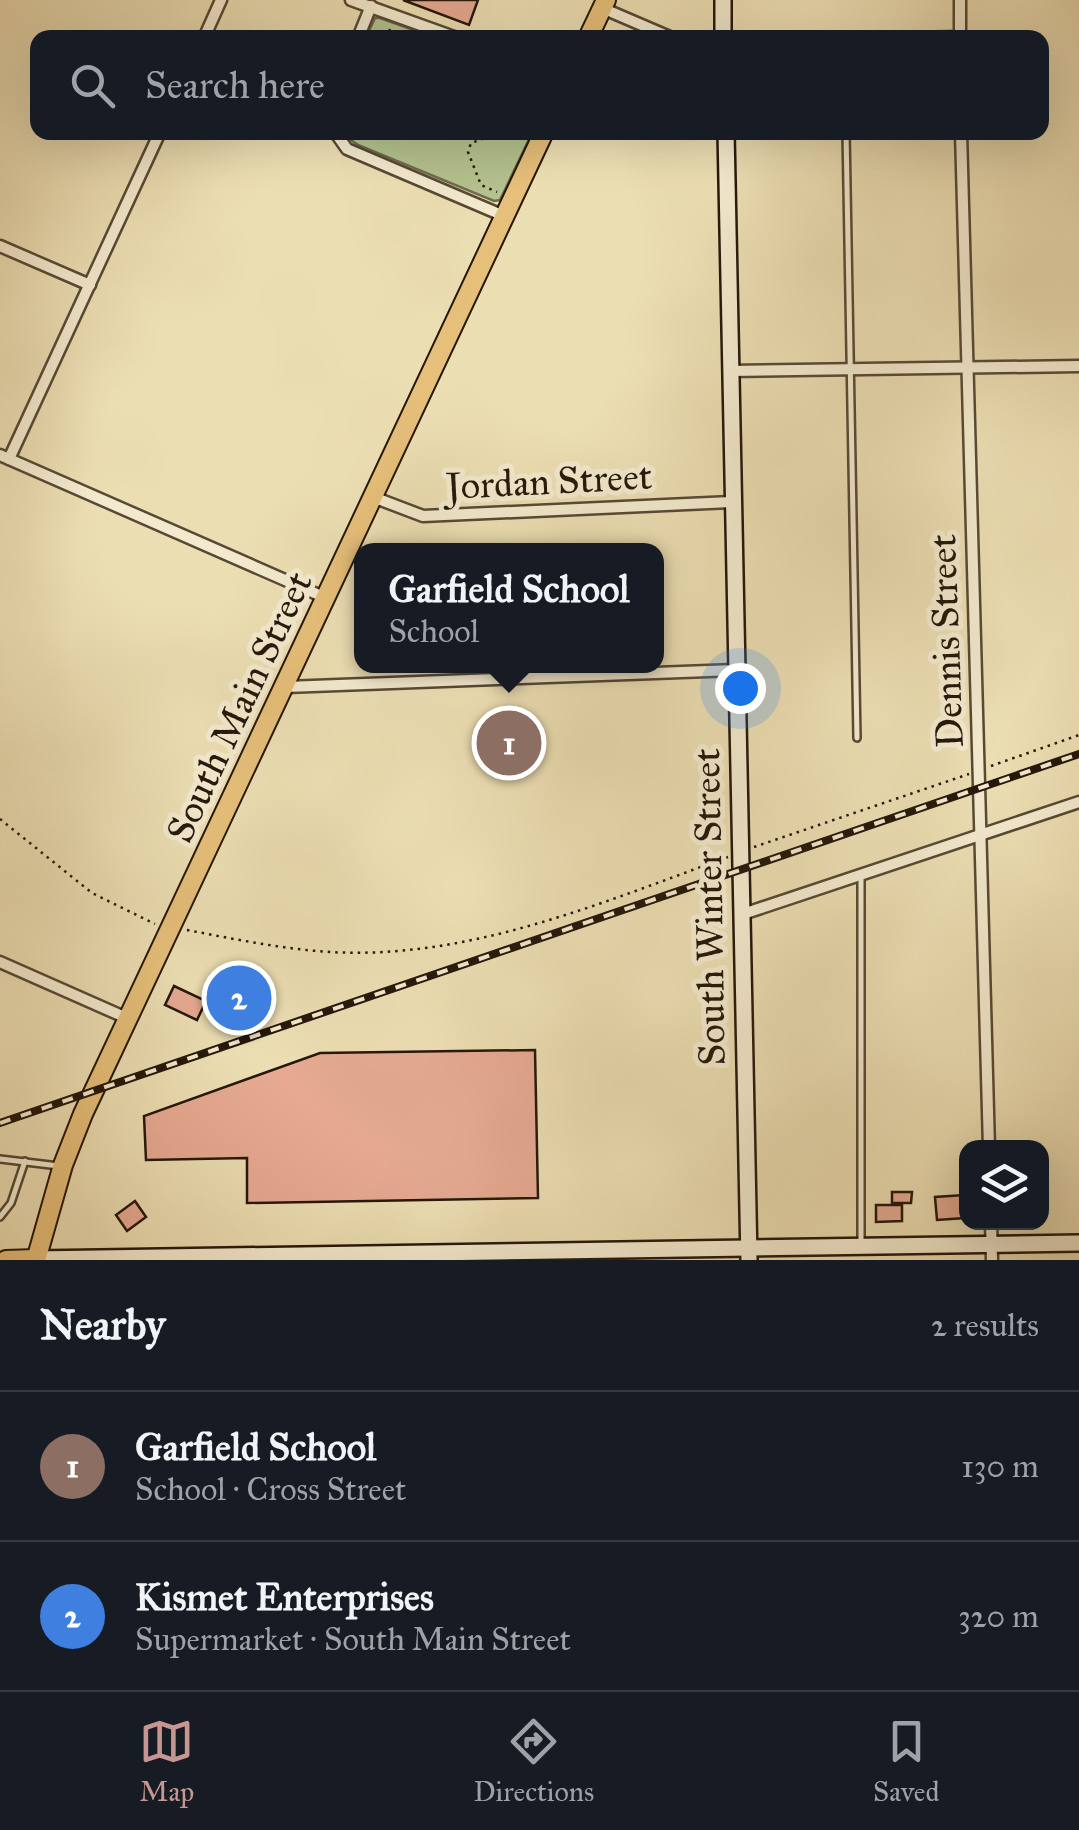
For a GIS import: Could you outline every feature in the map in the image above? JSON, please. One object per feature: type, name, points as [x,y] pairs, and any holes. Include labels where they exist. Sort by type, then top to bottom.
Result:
[{"type":"main road","points":[[592,30],[604,4]]},
{"type":"main road","name":"South Main Street","points":[[36,1260],[62,1166],[540,140]]},
{"type":"main road","points":[[6,1260],[36,1260]]},
{"type":"street","points":[[208,30],[221,0]]},
{"type":"street","points":[[351,0],[436,30]]},
{"type":"street","points":[[723,0],[723,30]]},
{"type":"street","points":[[960,0],[960,30]]},
{"type":"street","points":[[604,4],[656,30]]},
{"type":"street","points":[[361,30],[371,6]]},
{"type":"street","points":[[156,140],[5,458],[326,598]]},
{"type":"street","points":[[341,140],[347,149],[504,216]]},
{"type":"street","name":"South Winter Street","points":[[726,140],[749,1254]]},
{"type":"street","name":"Dennis Street","points":[[961,140],[989,1140]]},
{"type":"street","points":[[0,246],[90,285]]},
{"type":"street","points":[[730,371],[1079,366]]},
{"type":"street","name":"Jordan Street","points":[[373,497],[423,516],[731,502]]},
{"type":"street","points":[[664,673],[735,670]]},
{"type":"street","points":[[286,687],[656,673]]},
{"type":"street","points":[[742,914],[1079,802]]},
{"type":"street","points":[[0,962],[130,1019]]},
{"type":"street","points":[[36,1260],[749,1254],[861,1246],[992,1252],[1079,1243]]},
{"type":"lane","points":[[846,140],[858,738]]},
{"type":"lane","points":[[861,874],[861,1246]]},
{"type":"lane","points":[[0,1159],[62,1166]]},
{"type":"lane","points":[[0,1218],[11,1204],[25,1160]]},
{"type":"path","points":[[479,140],[471,143],[468,152],[481,185],[498,193]]},
{"type":"path","points":[[0,819],[92,893],[142,921],[313,950],[394,951],[506,934],[1079,735]]},
{"type":"green space","points":[[375,18],[380,18],[413,30],[369,30]]},
{"type":"green space","points":[[351,140],[529,140],[500,200],[494,201]]},
{"type":"building","points":[[403,0],[478,0],[469,25]]},
{"type":"building","points":[[247,982],[255,1008],[230,1015],[228,1006],[223,1008],[222,994]]},
{"type":"building","points":[[174,986],[206,1001],[197,1020],[165,1005]]},
{"type":"building","points":[[535,1050],[538,1198],[247,1203],[247,1158],[146,1160],[144,1116],[320,1053]]},
{"type":"building","points":[[892,1192],[912,1192],[911,1203],[892,1203]]},
{"type":"building","points":[[959,1195],[959,1218],[937,1220],[935,1197]]},
{"type":"building","points":[[135,1201],[146,1217],[127,1231],[116,1215]]},
{"type":"building","points":[[876,1205],[902,1205],[902,1221],[876,1222]]},
{"type":"railway","points":[[0,1123],[1079,754]]},
{"type":"place","name":"Garfield School","points":[[509,743]]},
{"type":"place","name":"Kismet Enterprises","points":[[239,998]]}]
